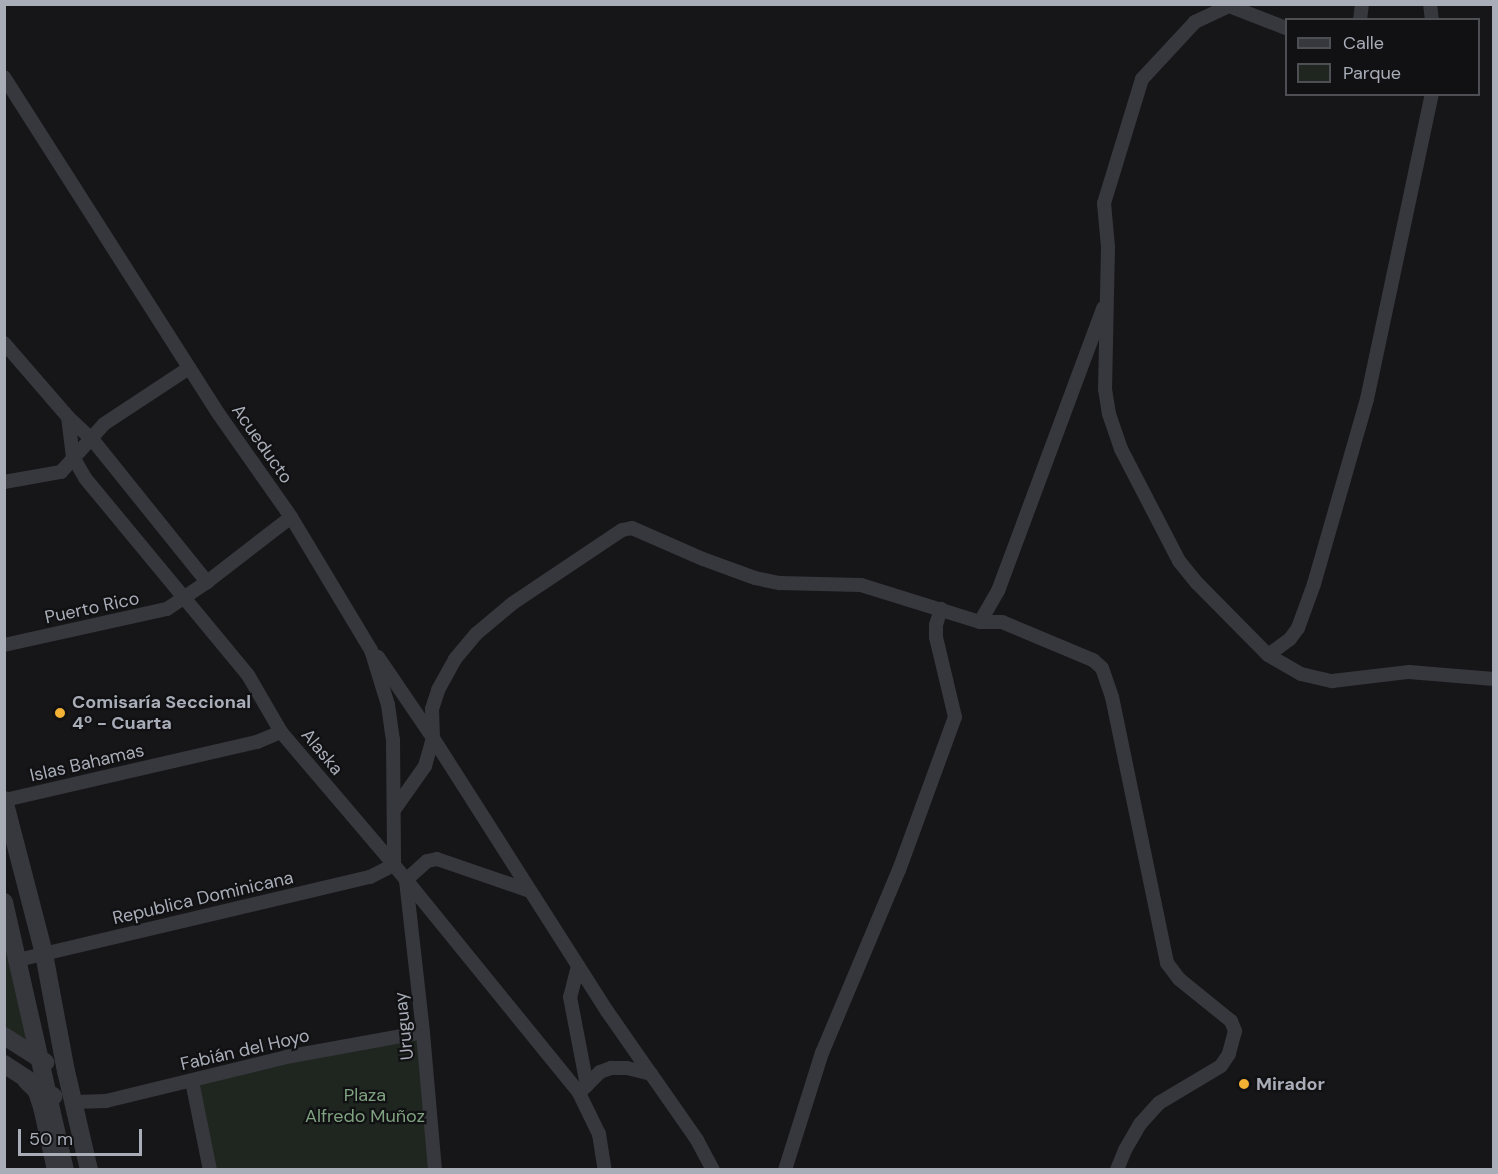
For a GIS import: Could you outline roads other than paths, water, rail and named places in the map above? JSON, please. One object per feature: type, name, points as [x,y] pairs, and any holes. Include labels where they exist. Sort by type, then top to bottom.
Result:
[{"type":"street","points":[[1285,27],[1226,5],[1195,22],[1142,79],[1104,203],[1108,247],[1105,389],[1109,414],[1121,449],[1179,561],[1197,583],[1269,655],[1301,675],[1332,681],[1409,672],[1494,679]]},
{"type":"street","name":"Acueducto","points":[[4,77],[189,368],[291,517],[365,638],[388,705],[393,740],[394,865]]},
{"type":"street","points":[[1269,655],[1290,639],[1298,628],[1326,540],[1367,399],[1432,96]]},
{"type":"street","points":[[980,622],[998,591],[1108,295]]},
{"type":"street","points":[[4,343],[68,417],[92,439],[207,582]]},
{"type":"street","points":[[4,483],[67,469],[73,458],[104,424],[189,368]]},
{"type":"street","name":"Alaska","points":[[68,417],[73,458],[85,478],[248,675],[281,732],[583,1089]]},
{"type":"street","name":"Puerto Rico","points":[[4,645],[152,614],[184,599],[291,517]]},
{"type":"street","points":[[394,810],[424,766],[433,738],[432,709],[438,690],[455,659],[476,634],[513,603],[622,530],[632,528],[703,559],[755,578],[779,583],[861,585],[980,622],[1002,622],[1093,660],[1102,668],[1112,697],[1167,963],[1179,979],[1231,1021],[1235,1031],[1229,1054],[1221,1066],[1159,1103],[1140,1124],[1117,1170]]},
{"type":"street","points":[[784,1170],[822,1053],[899,870],[955,717],[936,637],[936,625],[941,609]]},
{"type":"street","points":[[365,638],[433,738],[578,966],[697,1140],[713,1170]]},
{"type":"street","name":"Islas Bahamas","points":[[5,800],[257,742],[281,732]]},
{"type":"street","points":[[5,800],[44,954],[66,1071],[89,1170]]},
{"type":"street","points":[[406,879],[427,861],[436,860],[530,891]]},
{"type":"street","name":"Republica Dominicana","points":[[18,960],[370,877],[394,865]]},
{"type":"street","name":"Uruguay","points":[[406,879],[435,1170]]},
{"type":"street","points":[[4,902],[65,1170]]},
{"type":"street","points":[[578,966],[570,997],[583,1089],[599,1134],[605,1170]]},
{"type":"street","name":"Fabián del Hoyo","points":[[75,1102],[106,1101],[192,1082],[286,1057],[423,1032]]},
{"type":"street","points":[[4,1036],[41,1061],[66,1071]]},
{"type":"street","points":[[9,1067],[48,1094],[75,1102]]},
{"type":"street","points":[[9,1067],[35,1092],[54,1170]]},
{"type":"street","points":[[583,1089],[600,1072],[611,1068],[627,1068],[651,1074]]},
{"type":"street","points":[[192,1082],[210,1170]]},
{"type":"place","name":"Comisaría Seccional 4º - Cuarta","points":[[60,713]]},
{"type":"place","name":"Mirador","points":[[1244,1084]]},
{"type":"park label","name":"Plaza Alfredo Muñoz","points":[[365,1106]]}]
